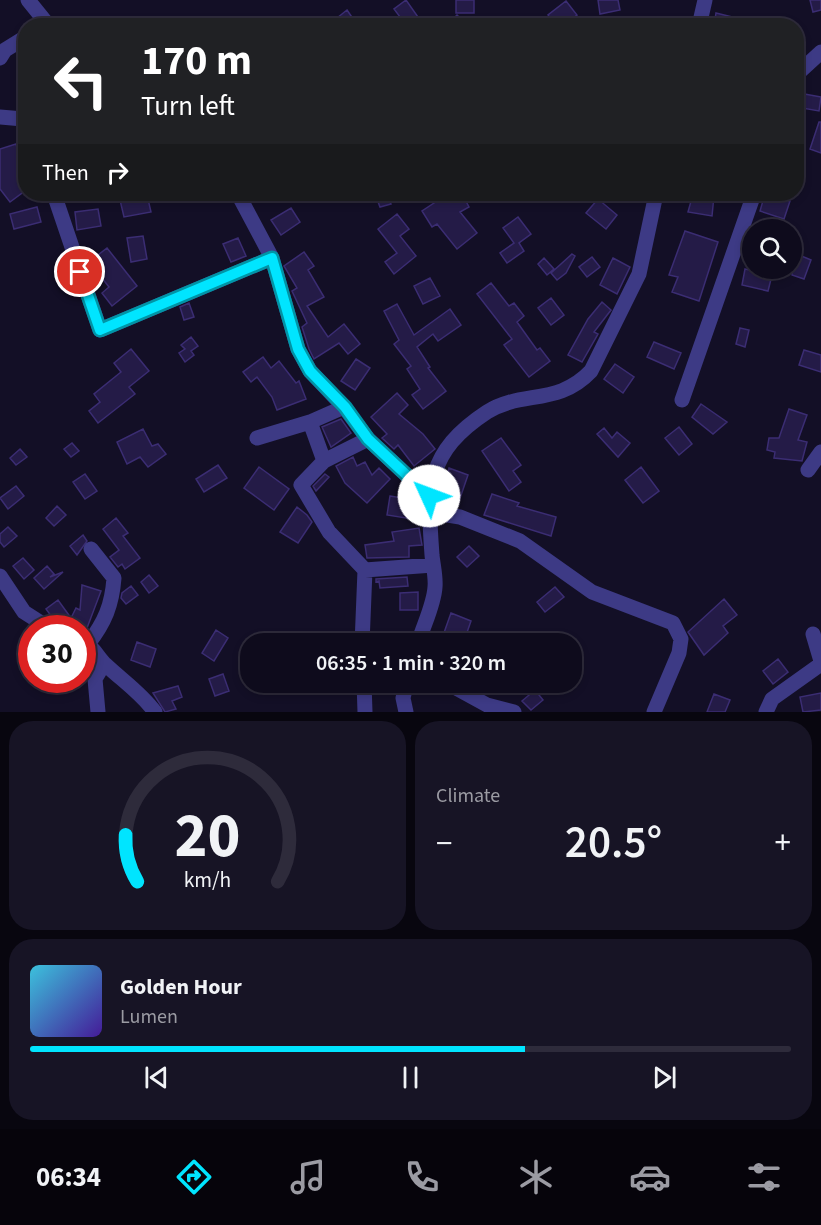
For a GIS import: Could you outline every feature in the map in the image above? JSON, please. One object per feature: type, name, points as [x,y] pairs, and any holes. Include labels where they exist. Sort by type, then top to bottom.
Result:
[{"type":"street","points":[[28,0],[42,18]]},
{"type":"street","points":[[701,18],[705,0]]},
{"type":"street","points":[[0,58],[5,50],[18,42]]},
{"type":"street","points":[[804,68],[821,52]]},
{"type":"street","points":[[0,117],[18,119]]},
{"type":"street","points":[[56,201],[100,330],[272,258]]},
{"type":"street","points":[[242,201],[272,258],[298,349],[310,371],[345,407],[368,439],[429,504],[520,541],[592,592],[673,623],[681,639],[679,653],[654,712]]},
{"type":"street","points":[[421,633],[435,587],[429,504],[437,464],[464,430],[489,411],[506,404],[563,392],[579,383],[591,371],[639,274],[655,201]]},
{"type":"street","points":[[682,400],[752,201]]},
{"type":"street","points":[[257,438],[310,422],[345,407]]},
{"type":"street","points":[[310,422],[324,461]]},
{"type":"street","points":[[362,633],[364,570],[329,532],[302,485],[324,461],[368,439]]},
{"type":"street","points":[[808,470],[821,452]]},
{"type":"street","points":[[92,549],[114,578],[112,601],[103,624],[96,631]]},
{"type":"street","points":[[364,570],[433,565]]},
{"type":"street","points":[[0,576],[24,612],[29,615]]},
{"type":"street","points":[[766,712],[772,699],[821,662],[813,634]]},
{"type":"street","points":[[96,655],[142,695],[155,712]]},
{"type":"street","points":[[98,712],[95,679],[104,664]]},
{"type":"street","points":[[364,693],[365,712]]},
{"type":"street","points":[[404,693],[406,712]]},
{"type":"street","points":[[465,693],[487,705],[514,712]]},
{"type":"building","points":[[406,0],[418,17],[401,18],[394,9]]},
{"type":"building","points":[[456,0],[474,0],[474,13],[456,13]]},
{"type":"building","points":[[598,0],[618,0],[620,10],[600,14]]},
{"type":"building","points":[[810,0],[821,0],[821,10],[813,12]]},
{"type":"building","points":[[566,1],[577,15],[573,18],[550,18],[548,15]]},
{"type":"building","points":[[347,10],[352,18],[337,18]]},
{"type":"building","points":[[716,13],[737,18],[715,18]]},
{"type":"building","points":[[804,94],[821,97],[819,111],[804,108]]},
{"type":"building","points":[[819,122],[821,122],[821,153],[810,149]]},
{"type":"building","points":[[16,144],[18,152],[18,196],[10,202],[0,189],[0,149]]},
{"type":"building","points":[[120,201],[148,201],[151,212],[124,217]]},
{"type":"building","points":[[378,201],[390,201],[391,204],[380,207]]},
{"type":"building","points":[[437,201],[466,201],[469,207],[460,212],[477,233],[457,249],[437,224],[432,227],[422,211]]},
{"type":"building","points":[[596,201],[600,201],[617,215],[606,229],[586,213]]},
{"type":"building","points":[[691,201],[714,201],[712,216],[688,212]]},
{"type":"building","points":[[763,201],[790,201],[784,219],[760,211]]},
{"type":"building","points":[[37,207],[41,222],[14,229],[10,214]]},
{"type":"building","points":[[291,208],[300,222],[281,235],[271,220]]},
{"type":"building","points":[[98,209],[101,226],[77,230],[75,212]]},
{"type":"building","points":[[397,214],[409,229],[400,236],[416,256],[394,274],[385,262],[397,253],[378,229]]},
{"type":"building","points":[[518,217],[531,234],[519,243],[524,251],[507,263],[500,253],[514,243],[503,228]]},
{"type":"building","points":[[685,231],[718,242],[699,301],[672,292],[678,277],[669,275]]},
{"type":"building","points":[[143,236],[147,259],[131,262],[127,238]]},
{"type":"building","points":[[238,238],[246,256],[231,262],[223,244]]},
{"type":"building","points":[[107,248],[137,286],[112,306],[102,293],[109,287],[89,262]]},
{"type":"building","points":[[304,252],[314,266],[308,270],[324,297],[307,306],[328,337],[344,324],[360,344],[348,354],[339,343],[314,359],[309,349],[302,327],[307,323],[292,291],[297,288],[284,266]]},
{"type":"building","points":[[572,254],[575,256],[566,273],[557,280],[551,273]]},
{"type":"building","points":[[802,256],[811,260],[804,279],[802,278]]},
{"type":"building","points":[[592,257],[600,267],[587,277],[579,267]]},
{"type":"building","points":[[544,258],[554,269],[547,275],[538,264]]},
{"type":"building","points":[[613,258],[630,267],[617,294],[600,285]]},
{"type":"building","points":[[430,278],[440,296],[423,304],[414,286]]},
{"type":"building","points":[[743,279],[771,279],[768,291],[742,285]]},
{"type":"building","points":[[491,283],[509,306],[514,303],[524,316],[517,322],[537,350],[540,348],[550,361],[529,377],[504,345],[512,339],[477,294]]},
{"type":"building","points":[[551,298],[564,315],[551,325],[538,308]]},
{"type":"building","points":[[602,302],[611,310],[594,332],[598,334],[582,362],[568,355],[588,319]]},
{"type":"building","points":[[189,303],[194,317],[184,320],[180,307]]},
{"type":"building","points":[[397,304],[414,335],[450,309],[461,325],[438,341],[433,334],[417,347],[430,367],[428,368],[446,391],[423,409],[412,395],[420,389],[407,369],[411,366],[394,344],[399,340],[384,311]]},
{"type":"building","points":[[740,328],[749,330],[745,347],[736,344]]},
{"type":"building","points":[[191,337],[198,346],[191,351],[194,355],[185,362],[179,353],[185,349],[181,345]]},
{"type":"building","points":[[654,342],[681,353],[674,369],[647,357]]},
{"type":"building","points":[[131,349],[149,371],[129,387],[135,394],[98,423],[89,411],[100,402],[94,394],[121,372],[114,363]]},
{"type":"building","points":[[804,350],[821,355],[821,372],[799,365]]},
{"type":"building","points":[[263,357],[271,368],[279,361],[296,383],[299,381],[306,399],[277,410],[272,397],[257,377],[251,382],[243,372]]},
{"type":"building","points":[[356,359],[370,368],[355,390],[341,381]]},
{"type":"building","points":[[615,364],[634,377],[623,393],[604,379]]},
{"type":"building","points":[[397,393],[408,405],[399,414],[423,434],[435,449],[414,466],[398,445],[394,449],[382,438],[387,434],[371,417]]},
{"type":"building","points":[[701,404],[727,422],[713,434],[692,417]]},
{"type":"building","points":[[789,409],[807,415],[798,440],[807,442],[802,461],[774,458],[775,452],[767,450],[769,438],[779,438]]},
{"type":"building","points":[[341,419],[351,433],[331,447],[322,427]]},
{"type":"building","points":[[679,427],[692,444],[679,455],[665,438]]},
{"type":"building","points":[[604,428],[612,438],[617,432],[630,443],[618,457],[597,434]]},
{"type":"building","points":[[143,429],[152,446],[158,444],[166,454],[148,467],[140,457],[127,464],[117,442]]},
{"type":"building","points":[[501,438],[521,465],[513,471],[521,482],[509,491],[482,451]]},
{"type":"building","points":[[72,443],[79,451],[71,457],[64,449]]},
{"type":"building","points":[[20,449],[27,457],[16,465],[10,458]]},
{"type":"building","points":[[353,457],[357,466],[365,462],[372,475],[379,468],[390,479],[367,503],[345,483],[336,466]]},
{"type":"building","points":[[218,465],[227,478],[204,492],[196,479]]},
{"type":"building","points":[[259,467],[289,489],[274,510],[244,488]]},
{"type":"building","points":[[641,467],[659,491],[643,503],[625,480]]},
{"type":"building","points":[[449,468],[468,475],[458,504],[440,498]]},
{"type":"building","points":[[85,474],[97,491],[85,499],[73,482]]},
{"type":"building","points":[[325,474],[329,477],[316,491],[313,486]]},
{"type":"building","points":[[16,486],[24,496],[8,509],[0,498]]},
{"type":"building","points":[[492,494],[519,503],[517,506],[556,517],[551,536],[484,515]]},
{"type":"building","points":[[390,496],[415,500],[412,519],[387,515]]},
{"type":"building","points":[[57,506],[66,515],[54,526],[46,518]]},
{"type":"building","points":[[297,507],[312,522],[298,543],[280,532]]},
{"type":"building","points":[[116,518],[128,533],[123,536],[140,558],[125,569],[122,564],[118,567],[110,557],[119,550],[103,529]]},
{"type":"building","points":[[8,527],[17,536],[4,547],[0,542],[0,534]]},
{"type":"building","points":[[419,528],[422,545],[409,546],[409,557],[367,558],[365,545],[394,541],[392,532]]},
{"type":"building","points":[[83,535],[87,541],[77,555],[70,546]]},
{"type":"building","points":[[469,546],[479,556],[467,567],[457,557]]},
{"type":"building","points":[[23,558],[34,570],[24,579],[13,566]]},
{"type":"building","points":[[47,566],[54,574],[50,577],[63,572],[44,589],[34,578]]},
{"type":"building","points":[[149,575],[158,586],[149,593],[141,582]]},
{"type":"building","points":[[407,577],[408,586],[380,588],[379,581],[376,582],[376,579]]},
{"type":"building","points":[[82,585],[101,591],[92,615],[72,615],[76,608],[80,610]]},
{"type":"building","points":[[131,586],[138,595],[126,604],[121,598],[122,593]]},
{"type":"building","points":[[555,587],[564,597],[545,612],[537,602]]},
{"type":"building","points":[[418,592],[418,610],[400,610],[400,593]]},
{"type":"building","points":[[724,599],[737,615],[723,626],[728,633],[704,655],[688,632]]},
{"type":"building","points":[[58,600],[69,615],[50,615],[46,609]]},
{"type":"building","points":[[451,613],[471,621],[467,633],[444,633]]},
{"type":"building","points":[[216,630],[228,638],[214,661],[202,653]]},
{"type":"building","points":[[137,642],[156,649],[150,667],[131,660]]},
{"type":"building","points":[[778,659],[788,672],[773,684],[763,671]]},
{"type":"building","points":[[223,674],[229,691],[215,696],[209,679]]},
{"type":"building","points":[[178,686],[182,697],[172,701],[176,709],[165,712],[153,693]]},
{"type":"building","points":[[531,693],[537,693],[543,700],[531,710],[522,701]]},
{"type":"building","points":[[821,693],[821,710],[803,712],[800,697]]},
{"type":"building","points":[[714,694],[730,700],[725,712],[707,712]]},
{"type":"route","points":[[80,272],[100,330],[272,258],[298,349],[310,371],[345,407],[368,439],[429,496]]}]
